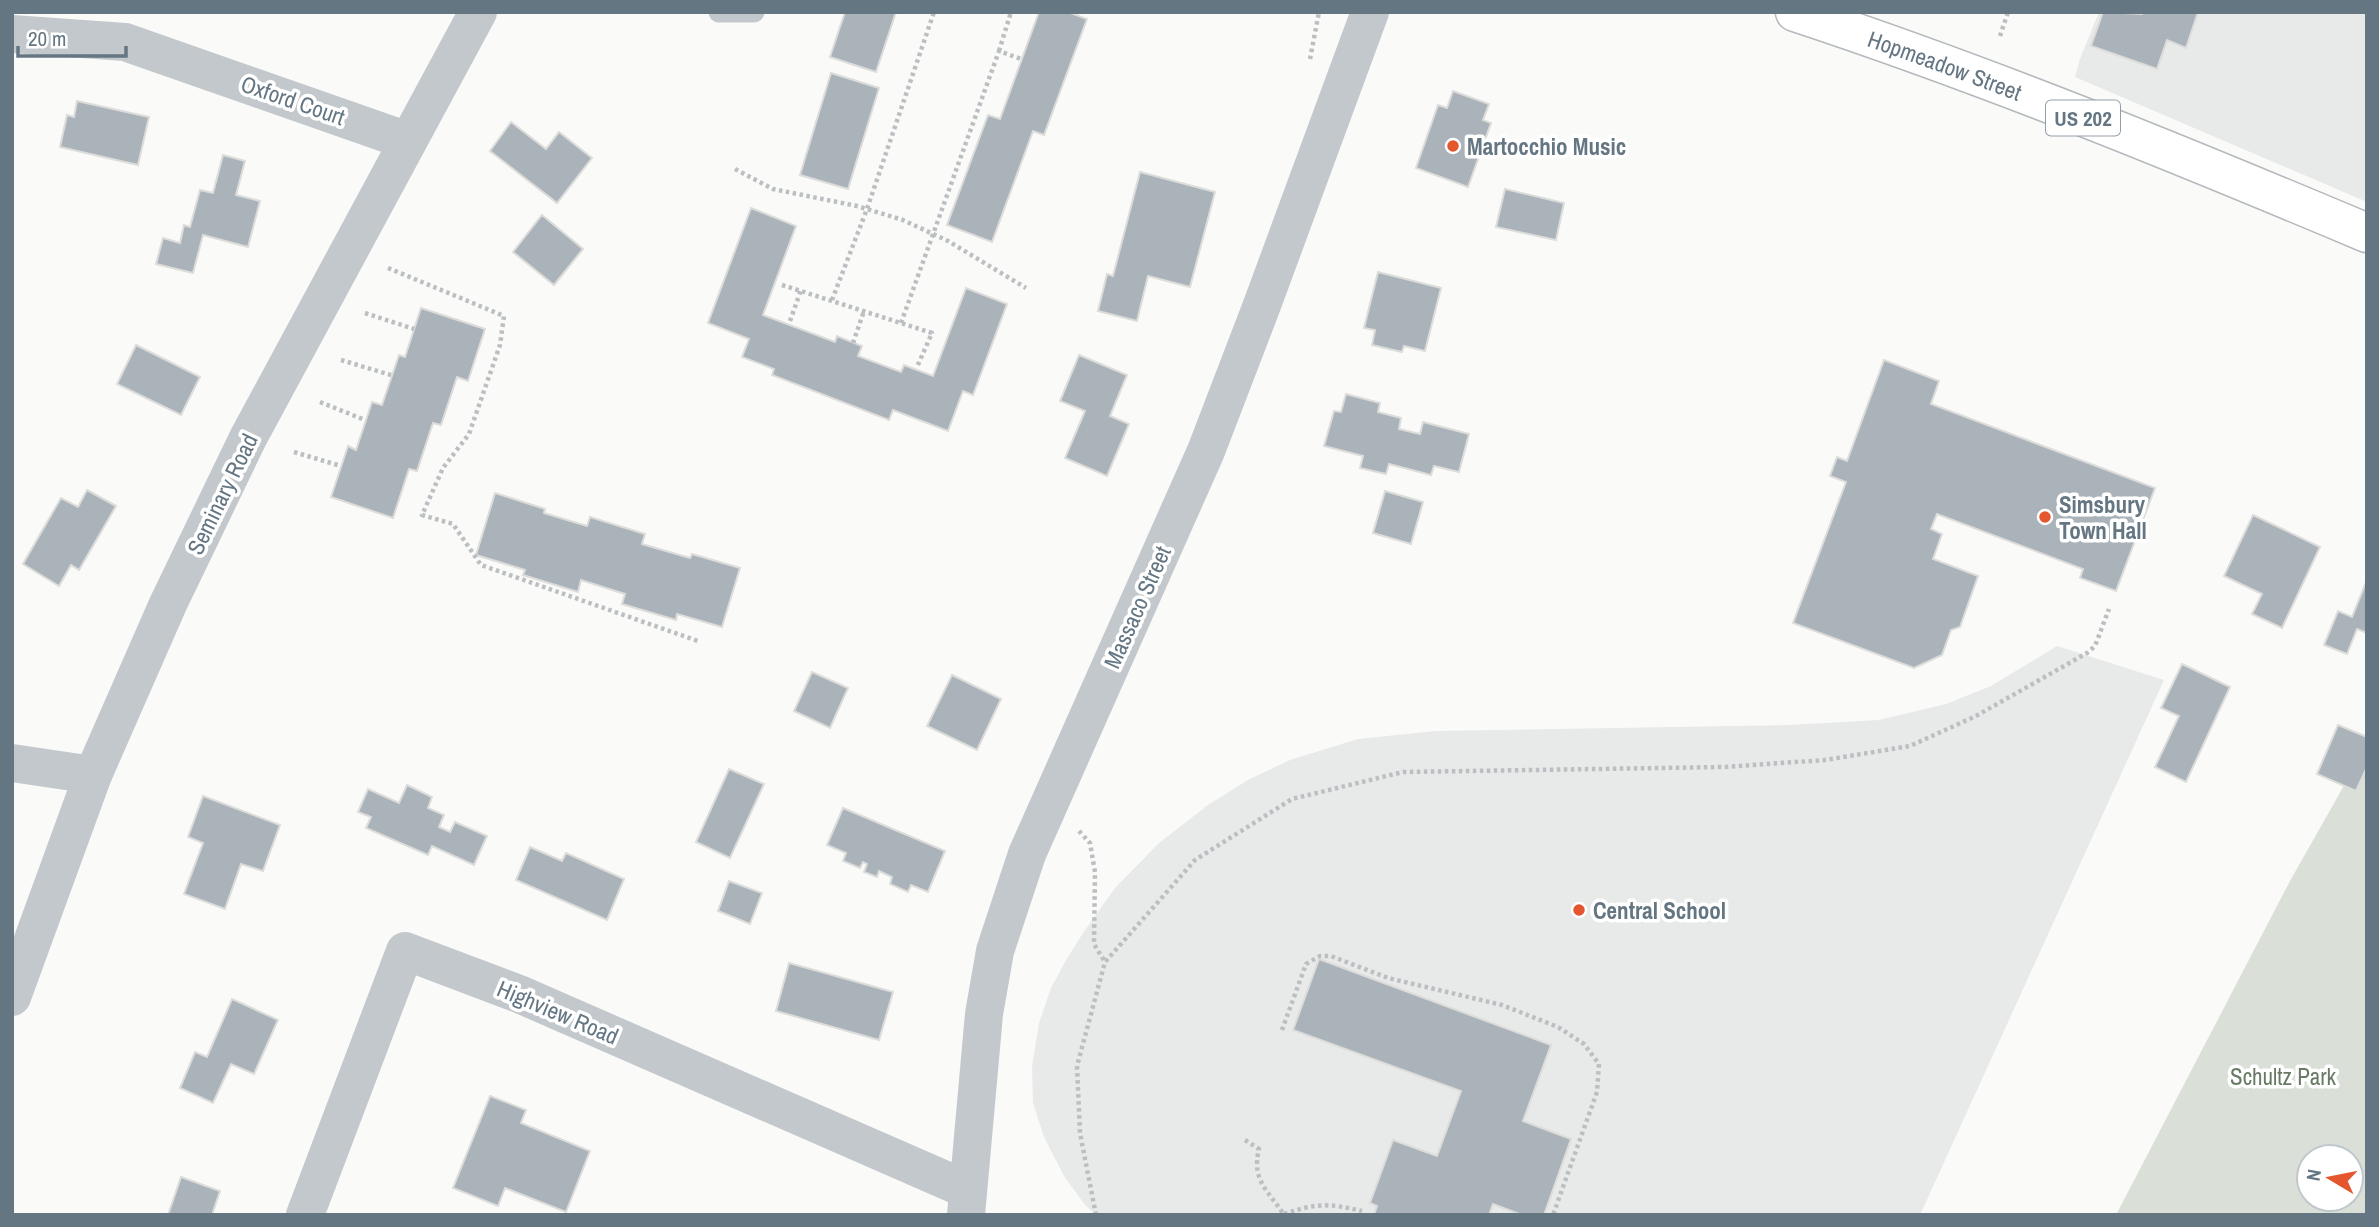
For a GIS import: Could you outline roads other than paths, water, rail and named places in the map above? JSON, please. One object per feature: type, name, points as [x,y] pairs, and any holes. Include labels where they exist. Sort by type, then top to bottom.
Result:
[{"type":"highway","name":"Hopmeadow Street","points":[[1795,12],[1868,24],[2042,101],[2367,233]]},
{"type":"street","name":"Seminary Road","points":[[12,997],[93,775],[168,604],[248,438],[478,12]]},
{"type":"street","name":"Massaco Street","points":[[967,1202],[984,1014],[995,951],[1023,866],[1206,451],[1370,12]]},
{"type":"street","name":"Oxford Court","points":[[12,34],[125,42],[408,141]]},
{"type":"street","points":[[12,763],[93,775]]},
{"type":"street","name":"Highview Road","points":[[306,1215],[405,951],[519,993],[967,1202]]},
{"type":"lane","points":[[719,12],[754,12]]},
{"type":"place","name":"Martocchio Music","points":[[1453,146]]},
{"type":"place","name":"Simsbury Town Hall","points":[[2045,517]]},
{"type":"place","name":"Central School","points":[[1579,910]]},
{"type":"park label","name":"Schultz Park","points":[[2283,1076]]}]
